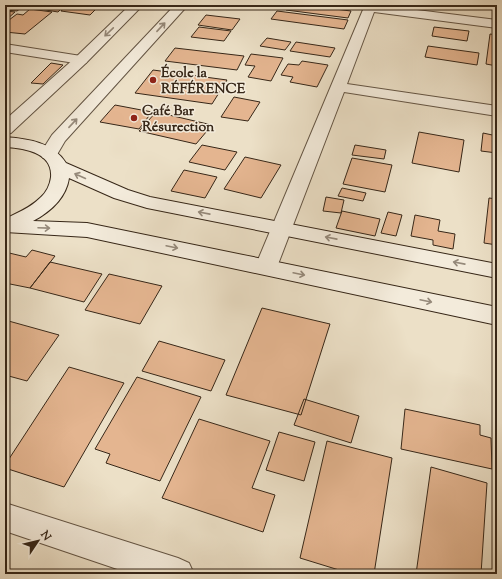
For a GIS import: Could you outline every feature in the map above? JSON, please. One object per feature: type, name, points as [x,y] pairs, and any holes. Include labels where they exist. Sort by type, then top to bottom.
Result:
[{"type":"street","points":[[5,129],[81,60],[137,5]]},
{"type":"street","points":[[5,226],[31,214],[50,199],[60,183],[55,160],[58,139],[182,5]]},
{"type":"street","points":[[266,267],[370,6],[497,24]]},
{"type":"street","points":[[5,48],[81,60]]},
{"type":"street","points":[[338,87],[497,111]]},
{"type":"street","points":[[5,142],[20,143],[36,147],[55,160],[121,194],[147,202],[497,271]]},
{"type":"street","points":[[5,226],[87,230],[497,316]]},
{"type":"street","points":[[5,518],[178,574]]},
{"type":"building","points":[[5,5],[25,5],[17,11],[5,10]]},
{"type":"building","points":[[27,5],[43,5],[38,9],[24,7]]},
{"type":"building","points":[[43,5],[62,5],[60,7]]},
{"type":"building","points":[[68,5],[100,5],[90,15],[61,11]]},
{"type":"building","points":[[289,5],[303,5],[351,11],[348,18],[286,10]]},
{"type":"building","points":[[44,6],[62,8],[58,12],[40,9]]},
{"type":"building","points":[[30,9],[52,12],[25,34],[5,32],[5,23],[17,14],[23,15]]},
{"type":"building","points":[[5,11],[15,12],[5,21]]},
{"type":"building","points":[[277,11],[348,20],[344,29],[271,19]]},
{"type":"building","points":[[206,15],[240,19],[232,30],[198,25]]},
{"type":"building","points":[[199,27],[231,31],[224,41],[191,37]]},
{"type":"building","points":[[434,27],[469,31],[467,41],[432,36]]},
{"type":"building","points":[[490,34],[497,35],[497,66],[486,64]]},
{"type":"building","points":[[267,38],[291,42],[285,50],[260,46]]},
{"type":"building","points":[[296,42],[335,48],[330,57],[290,51]]},
{"type":"building","points":[[428,46],[479,53],[477,65],[425,57]]},
{"type":"building","points":[[175,48],[244,56],[237,70],[165,61]]},
{"type":"building","points":[[251,54],[283,58],[271,81],[248,77],[255,66],[245,65]]},
{"type":"building","points":[[302,61],[328,65],[317,87],[290,82],[293,77],[281,75],[288,64],[299,65]]},
{"type":"building","points":[[51,63],[63,65],[43,84],[31,83]]},
{"type":"building","points":[[153,70],[227,80],[212,104],[135,93]]},
{"type":"building","points":[[234,97],[260,102],[248,121],[221,117]]},
{"type":"building","points":[[115,105],[152,112],[139,129],[100,122]]},
{"type":"building","points":[[156,112],[212,125],[196,144],[139,131]]},
{"type":"building","points":[[419,132],[464,140],[459,172],[412,163]]},
{"type":"building","points":[[483,133],[497,136],[497,153],[481,151]]},
{"type":"building","points":[[202,145],[237,152],[225,170],[189,162]]},
{"type":"building","points":[[355,145],[386,150],[384,159],[352,155]]},
{"type":"building","points":[[245,157],[281,165],[261,198],[224,189]]},
{"type":"building","points":[[352,158],[392,165],[385,192],[343,184]]},
{"type":"building","points":[[184,170],[217,177],[205,198],[171,191]]},
{"type":"building","points":[[342,188],[366,193],[363,201],[338,196]]},
{"type":"building","points":[[326,197],[344,200],[341,213],[323,211]]},
{"type":"building","points":[[489,198],[497,199],[497,245],[484,243]]},
{"type":"building","points":[[342,211],[380,219],[375,236],[336,228]]},
{"type":"building","points":[[388,212],[402,215],[396,236],[381,233]]},
{"type":"building","points":[[415,215],[440,220],[438,231],[455,234],[453,249],[433,245],[433,240],[411,236]]},
{"type":"building","points":[[32,250],[55,256],[30,288],[5,283],[5,252],[26,257]]},
{"type":"building","points":[[50,262],[102,274],[84,302],[30,288]]},
{"type":"building","points":[[109,274],[162,286],[140,324],[85,310]]},
{"type":"building","points":[[262,308],[330,324],[301,415],[226,395]]},
{"type":"building","points":[[5,320],[59,335],[27,381],[5,375]]},
{"type":"building","points":[[159,341],[225,360],[211,391],[142,371]]},
{"type":"building","points":[[69,367],[124,383],[64,487],[5,468],[5,465]]},
{"type":"building","points":[[137,377],[201,397],[160,481],[106,463],[110,454],[95,449]]},
{"type":"building","points":[[304,399],[359,416],[351,443],[294,425]]},
{"type":"building","points":[[405,409],[480,425],[480,435],[491,438],[492,469],[401,449]]},
{"type":"building","points":[[199,419],[270,441],[252,488],[275,495],[263,532],[162,498]]},
{"type":"building","points":[[279,432],[315,442],[304,481],[266,470]]},
{"type":"building","points":[[327,441],[392,458],[374,574],[352,574],[300,558]]},
{"type":"building","points":[[431,467],[487,483],[481,574],[416,574]]},
{"type":"place","name":"École la RÉFÉRENCE","points":[[153,80]]},
{"type":"place","name":"Café Bar Résurection","points":[[134,118]]}]
